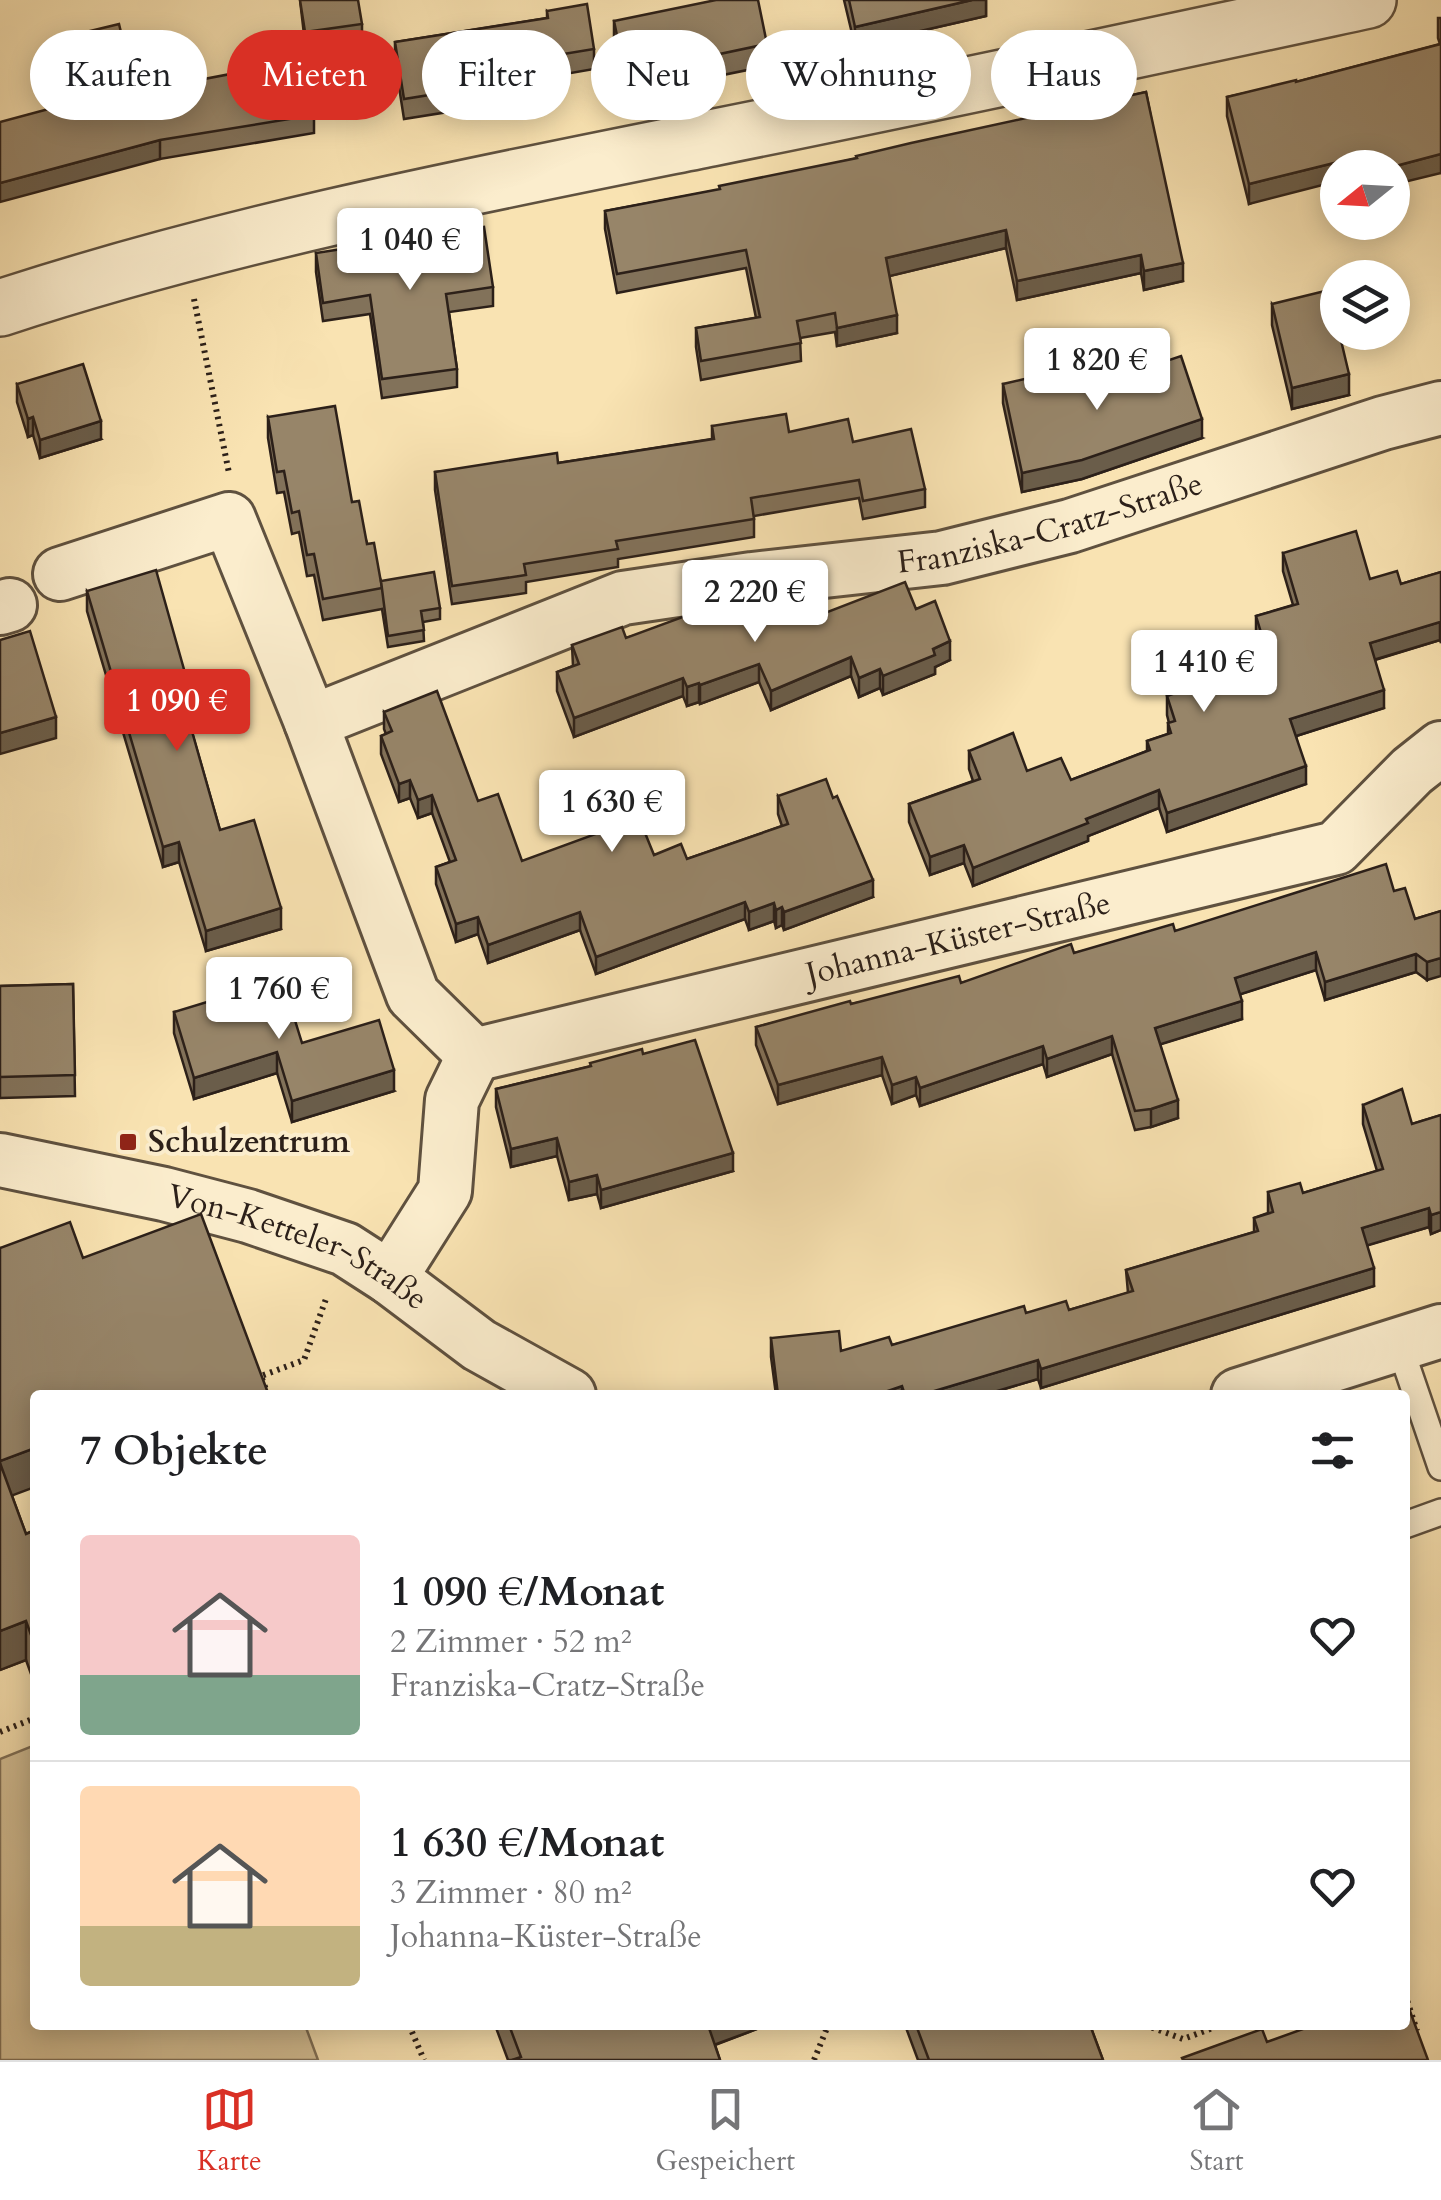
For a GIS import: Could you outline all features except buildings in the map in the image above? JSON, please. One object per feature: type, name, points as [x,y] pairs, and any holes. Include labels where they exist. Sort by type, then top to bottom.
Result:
[{"type":"street","points":[[0,308],[184,252],[496,180],[964,87],[1368,0]]},
{"type":"street","name":"Franziska-Cratz-Straße","points":[[311,722],[623,598],[942,558],[1070,526],[1441,408]]},
{"type":"street","points":[[60,574],[229,519],[311,722],[413,995],[474,1055],[452,1100],[445,1191],[390,1278]]},
{"type":"street","name":"Johanna-Küster-Straße","points":[[474,1055],[1336,848],[1431,774]]},
{"type":"street","name":"Von-Ketteler-Straße","points":[[0,1160],[198,1203],[344,1249],[390,1278],[479,1345],[560,1390]]},
{"type":"street","points":[[1254,1390],[1420,1338]]},
{"type":"lane","points":[[1420,1338],[1417,1437],[1441,1467]]},
{"type":"lane","points":[[1410,1524],[1441,1512]]},
{"type":"path","points":[[184,252],[229,465],[229,519]]},
{"type":"path","points":[[266,1390],[261,1376],[304,1360],[344,1249]]},
{"type":"path","points":[[0,1732],[30,1720]]},
{"type":"path","points":[[1410,2009],[1422,2044]]},
{"type":"path","points":[[412,2030],[424,2060]]},
{"type":"path","points":[[814,2060],[826,2030]]},
{"type":"path","points":[[1159,2030],[1183,2039],[1207,2030]]},
{"type":"shaded area","points":[[30,1747],[30,2030],[307,2030],[318,2060],[0,2060],[0,1759]]},
{"type":"place","name":"Schulzentrum","points":[[128,1142]]}]
